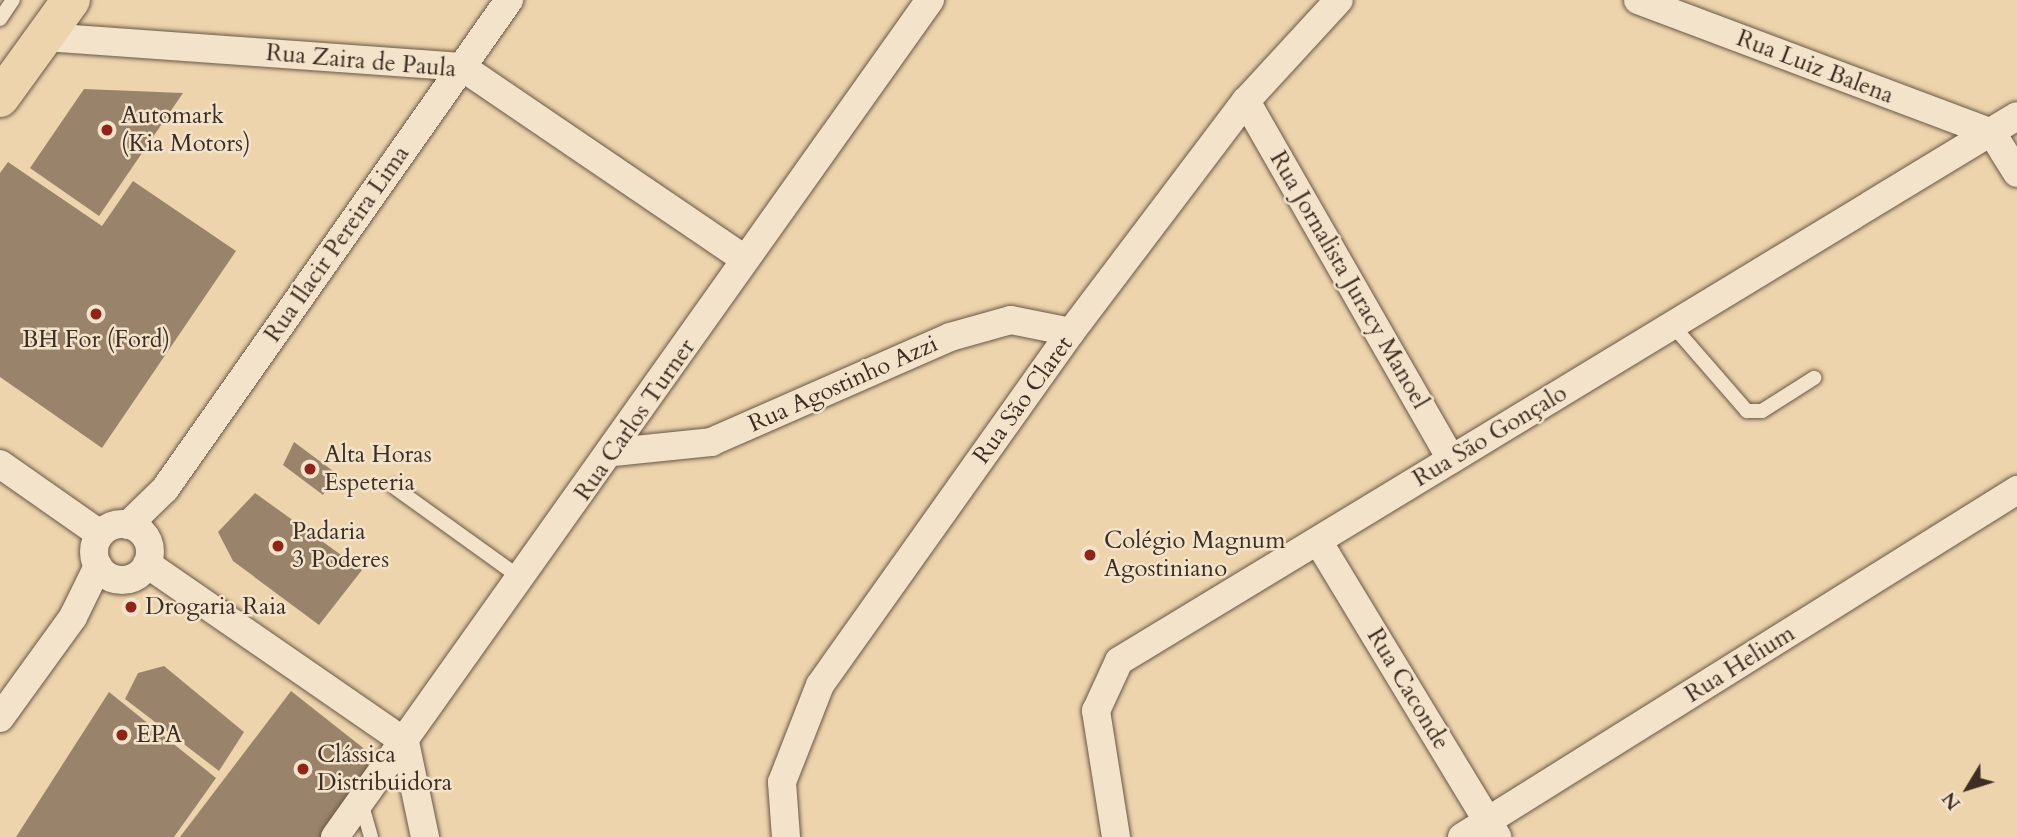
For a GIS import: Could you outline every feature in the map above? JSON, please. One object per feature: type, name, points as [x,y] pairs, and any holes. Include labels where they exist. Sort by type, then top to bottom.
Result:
[{"type":"highway","points":[[0,98],[71,0]]},
{"type":"street","name":"Rua Ilacir Pereira Lima","points":[[136,530],[509,0]]},
{"type":"street","name":"Rua Carlos Turner","points":[[335,837],[615,452],[745,258],[930,0]]},
{"type":"street","name":"Rua São Claret","points":[[786,837],[782,782],[820,685],[1071,332],[1247,101],[1339,0]]},
{"type":"street","name":"Rua Luiz Balena","points":[[1638,0],[1992,133]]},
{"type":"street","name":"Rua Zaira de Paula","points":[[45,37],[462,66],[745,258]]},
{"type":"street","name":"Rua Jornalista Juracy Manoel","points":[[1247,101],[1451,459]]},
{"type":"street","name":"Rua São Gonçalo","points":[[1116,837],[1096,711],[1119,661],[2017,116]]},
{"type":"street","points":[[1992,133],[2017,173]]},
{"type":"street","name":"Rua Agostinho Azzi","points":[[615,452],[711,442],[950,337],[1012,320],[1071,332]]},
{"type":"street","points":[[0,464],[100,534],[136,530],[147,564],[405,742],[425,837]]},
{"type":"street","name":"Rua Helium","points":[[1462,837],[1490,832],[2017,490]]},
{"type":"street","points":[[100,534],[94,550],[106,573]]},
{"type":"street","name":"Rua Caconde","points":[[1318,541],[1490,832]]},
{"type":"street","points":[[106,573],[130,578],[147,564]]},
{"type":"street","points":[[0,718],[106,573]]},
{"type":"lane","points":[[0,19],[13,0]]},
{"type":"lane","points":[[1673,326],[1746,411],[1762,411],[1814,378]]},
{"type":"lane","points":[[394,487],[522,579]]},
{"type":"lane","points":[[361,801],[371,837]]},
{"type":"building","name":"Automark (Kia Motors)","points":[[84,89],[183,93],[99,216],[30,168]]},
{"type":"building","name":"BH For (Ford)","points":[[8,162],[102,226],[133,181],[236,251],[102,448],[0,377],[0,173]]},
{"type":"building","name":"Alta Horas Espeteria","points":[[294,442],[337,474],[323,495],[283,465]]},
{"type":"building","name":"Padaria 3 Poderes","points":[[255,493],[362,570],[319,625],[233,561],[218,532]]},
{"type":"building","points":[[164,666],[244,732],[219,771],[125,699],[138,673]]},
{"type":"building","name":"Clássica Distribuidora","points":[[291,691],[381,762],[325,837],[180,837]]},
{"type":"building","name":"EPA","points":[[109,692],[216,778],[174,837],[16,837]]},
{"type":"place","name":"Automark (Kia Motors)","points":[[107,130]]},
{"type":"place","name":"BH For (Ford)","points":[[96,314]]},
{"type":"place","name":"Alta Horas Espeteria","points":[[310,469]]},
{"type":"place","name":"Padaria 3 Poderes","points":[[278,546]]},
{"type":"place","name":"Colégio Magnum Agostiniano","points":[[1090,555]]},
{"type":"place","name":"Drogaria Raia","points":[[131,607]]},
{"type":"place","name":"EPA","points":[[122,735]]},
{"type":"place","name":"Clássica Distribuidora","points":[[303,769]]}]
